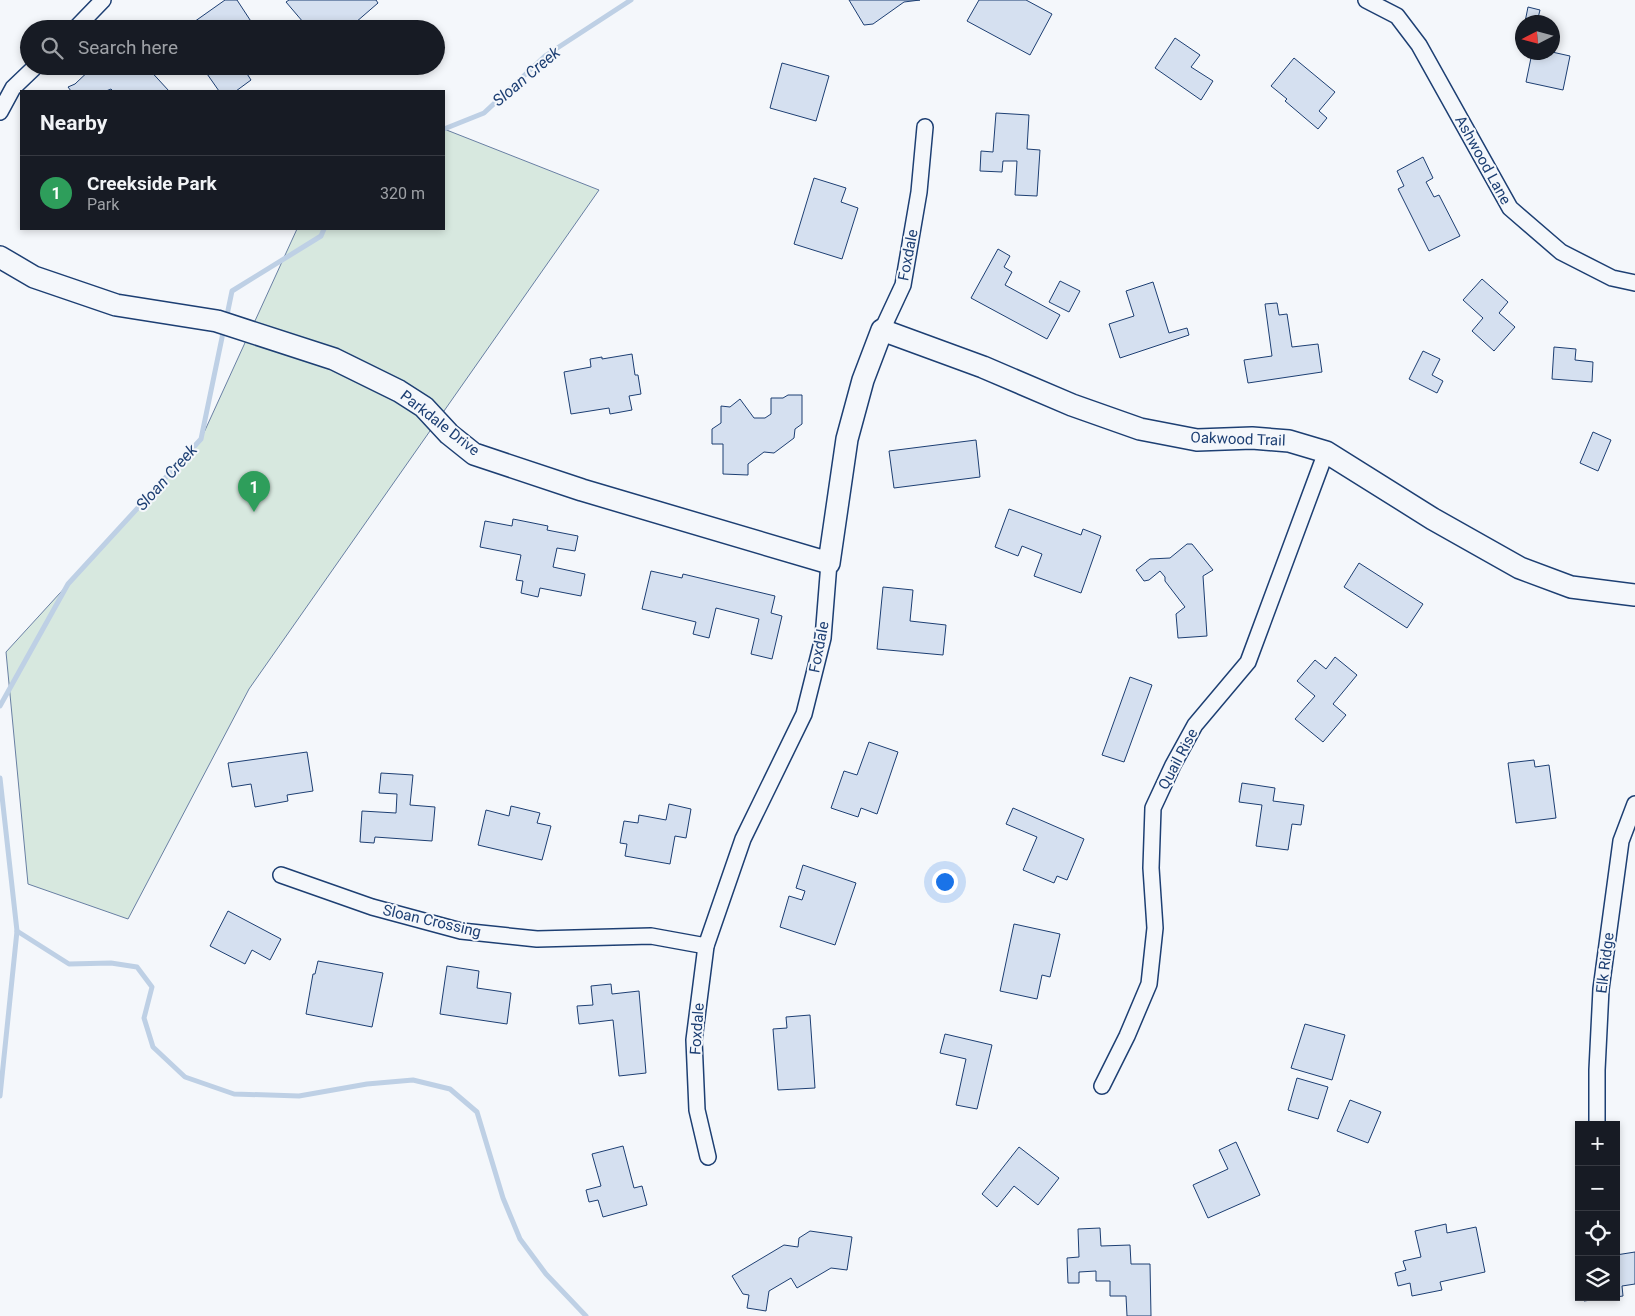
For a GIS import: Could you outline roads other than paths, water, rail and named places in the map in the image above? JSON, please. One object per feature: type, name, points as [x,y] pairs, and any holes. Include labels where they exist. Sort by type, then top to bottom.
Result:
[{"type":"street","points":[[83,20],[103,0]]},
{"type":"street","name":"Ashwood Lane","points":[[1366,0],[1397,16],[1419,45],[1510,208],[1561,252],[1612,278],[1635,283]]},
{"type":"street","points":[[0,112],[14,88],[27,75]]},
{"type":"street","name":"Foxdale","points":[[708,1157],[697,1110],[694,1040],[706,946],[743,839],[804,714],[823,638],[829,563],[847,439],[863,380],[882,330],[903,284],[919,192],[925,127]]},
{"type":"street","name":"Parkdale Drive","points":[[0,257],[34,277],[116,306],[217,321],[334,359],[399,391],[424,407],[449,434],[474,454],[582,490],[829,563]]},
{"type":"street","name":"Oakwood Trail","points":[[882,330],[983,367],[1072,405],[1140,429],[1197,440],[1252,438],[1289,441],[1326,452],[1433,519],[1520,568],[1571,587],[1635,595]]},
{"type":"street","name":"Quail Rise","points":[[1102,1086],[1127,1036],[1149,984],[1155,928],[1151,868],[1153,808],[1173,765],[1195,725],[1248,662],[1326,452]]},
{"type":"street","name":"Elk Ridge","points":[[1597,1121],[1596,1070],[1601,989],[1621,842],[1635,804]]},
{"type":"street","name":"Sloan Crossing","points":[[281,875],[372,907],[461,931],[537,939],[651,936],[706,946]]},
{"type":"waterway","name":"Sloan Creek","points":[[445,129],[484,113],[545,56],[631,0]]},
{"type":"waterway","name":"Sloan Creek","points":[[226,320],[232,291],[321,236],[324,230]]},
{"type":"waterway","name":"Sloan Creek","points":[[0,706],[68,584],[201,439],[224,328]]},
{"type":"waterway","name":"Sloan Creek","points":[[0,778],[17,931],[0,1096]]},
{"type":"waterway","points":[[17,931],[69,964],[111,963],[137,967],[152,987],[144,1018],[153,1047],[185,1077],[234,1094],[299,1096],[367,1084],[413,1080],[450,1089],[477,1112],[503,1198],[520,1239],[546,1274],[586,1316]]},
{"type":"place","name":"Creekside Park","points":[[254,512]]}]
